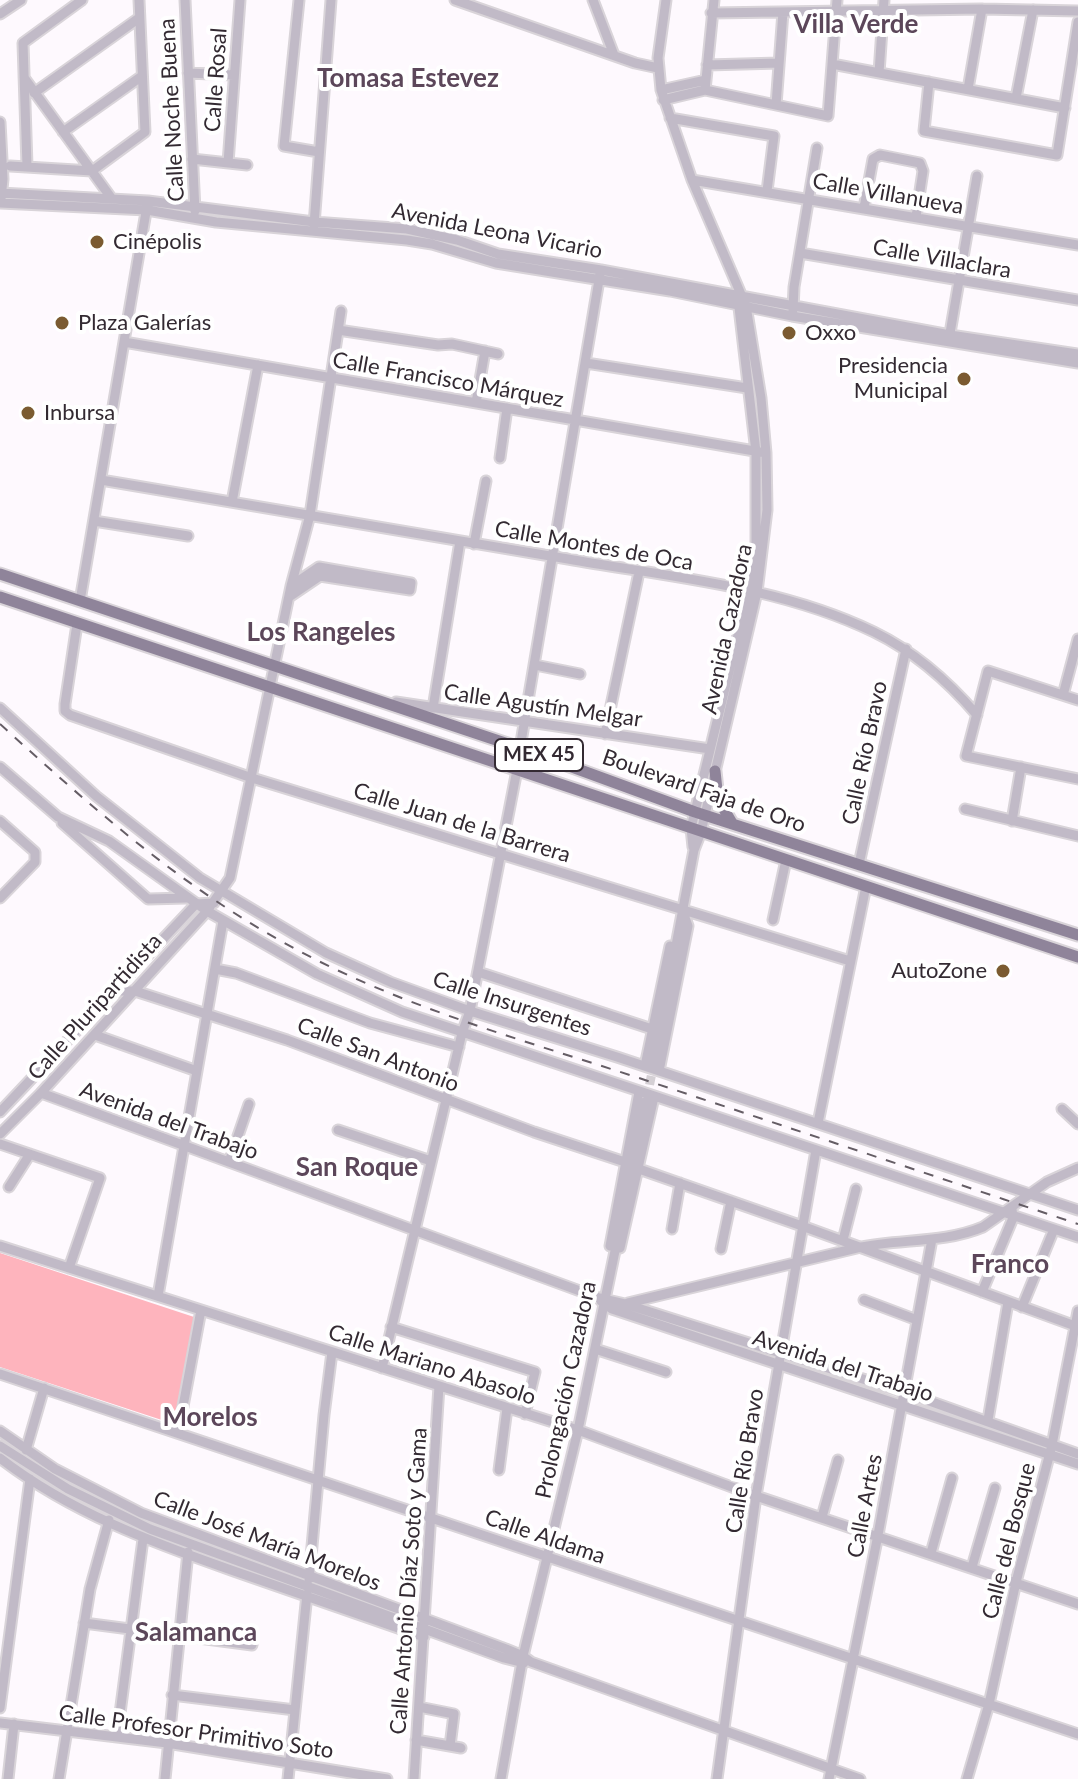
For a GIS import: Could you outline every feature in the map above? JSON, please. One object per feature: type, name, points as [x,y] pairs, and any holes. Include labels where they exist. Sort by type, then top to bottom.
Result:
[{"type":"main road","name":"Boulevard Faja de Oro","points":[[0,574],[520,748],[700,813],[1078,935]]},
{"type":"main road","name":"Boulevard Faja de Oro","points":[[0,597],[1078,957]]},
{"type":"main road","points":[[715,771],[718,799],[732,823]]},
{"type":"main road","points":[[1038,944],[1044,925]]},
{"type":"street","points":[[0,14],[21,0]]},
{"type":"street","points":[[27,166],[23,43],[82,0]]},
{"type":"street","points":[[10,166],[92,171],[145,132],[139,0]]},
{"type":"street","name":"Calle Noche Buena","points":[[185,0],[195,214]]},
{"type":"street","name":"Calle Rosal","points":[[228,163],[240,0]]},
{"type":"street","points":[[299,0],[284,146],[319,152]]},
{"type":"street","points":[[314,227],[331,0]]},
{"type":"street","points":[[455,0],[658,68]]},
{"type":"street","points":[[593,0],[614,55]]},
{"type":"street","name":"Avenida Cazadora","points":[[666,0],[658,68],[662,95],[692,180],[740,298],[761,398],[761,452],[767,510],[764,548],[710,749],[700,813]]},
{"type":"street","points":[[705,85],[714,0]]},
{"type":"street","points":[[711,13],[884,5],[1078,11]]},
{"type":"street","points":[[879,73],[884,5]]},
{"type":"street","points":[[662,95],[705,85],[828,116],[836,6]]},
{"type":"street","points":[[968,89],[982,9]]},
{"type":"street","points":[[1016,98],[1033,10]]},
{"type":"street","points":[[776,105],[783,12]]},
{"type":"street","points":[[34,93],[139,18]]},
{"type":"street","points":[[929,82],[924,131],[1057,155],[1078,22]]},
{"type":"street","points":[[707,65],[779,63]]},
{"type":"street","points":[[832,64],[1065,108]]},
{"type":"street","points":[[188,73],[234,75]]},
{"type":"street","points":[[63,132],[142,76]]},
{"type":"street","points":[[24,79],[112,199]]},
{"type":"street","points":[[670,118],[774,136],[767,191]]},
{"type":"street","points":[[0,122],[0,198]]},
{"type":"street","points":[[793,311],[817,148]]},
{"type":"street","points":[[864,208],[876,156],[920,163],[923,171],[916,217]]},
{"type":"street","points":[[192,159],[247,165]]},
{"type":"street","points":[[949,338],[977,176]]},
{"type":"street","name":"Calle Villanueva","points":[[692,180],[1078,245]]},
{"type":"street","name":"Avenida Leona Vicario","points":[[0,198],[112,199],[195,214],[355,230],[419,242],[496,263],[600,274],[740,298],[793,311],[1078,363]]},
{"type":"street","name":"Avenida Leona Vicario","points":[[0,198],[147,206]]},
{"type":"street","points":[[80,601],[147,206]]},
{"type":"street","name":"Calle Villaclara","points":[[800,253],[1078,300]]},
{"type":"street","points":[[517,770],[527,765],[529,760],[520,748],[600,274]]},
{"type":"street","name":"Calle Pluripartidista","points":[[0,1134],[135,991],[214,903],[229,881],[273,667],[310,515],[341,311]]},
{"type":"street","name":"Avenida Cazadora","points":[[744,321],[747,388],[761,452]]},
{"type":"street","points":[[338,330],[438,345],[452,344],[498,354]]},
{"type":"street","name":"Avenida Leona Vicario","points":[[949,338],[1078,354]]},
{"type":"street","name":"Calle Francisco Márquez","points":[[124,342],[761,452]]},
{"type":"street","points":[[476,403],[485,351]]},
{"type":"street","points":[[586,363],[747,388]]},
{"type":"street","points":[[232,502],[258,365]]},
{"type":"street","points":[[500,458],[507,408]]},
{"type":"street","name":"Calle Montes de Oca","points":[[101,480],[753,591],[871,630],[906,649],[955,689],[977,715]]},
{"type":"street","points":[[474,544],[486,481]]},
{"type":"street","points":[[94,521],[188,536]]},
{"type":"street","name":"Calle Montes de Oca","points":[[433,708],[460,541]]},
{"type":"street","points":[[605,734],[639,572]]},
{"type":"street","points":[[290,591],[320,576],[360,578]]},
{"type":"street","name":"Avenida Cazadora","points":[[700,813],[715,771],[753,591]]},
{"type":"street","name":"Calle Juan de la Barrera","points":[[77,624],[65,711],[70,715],[252,778],[850,961]]},
{"type":"street","points":[[1063,695],[1078,639]]},
{"type":"street","name":"Calle Río Bravo","points":[[859,864],[906,649]]},
{"type":"street","points":[[535,665],[580,674]]},
{"type":"street","points":[[1078,700],[988,671],[966,756],[1078,779]]},
{"type":"street","name":"Calle Agustín Melgar","points":[[371,699],[710,749]]},
{"type":"street","name":"Calle Insurgentes","points":[[0,708],[96,796],[222,893],[336,958],[390,982],[470,1011],[653,1066],[1078,1210]]},
{"type":"street","points":[[517,770],[508,760],[510,754],[520,748]]},
{"type":"street","name":"Calle Insurgentes","points":[[0,767],[48,810],[109,841],[223,921],[317,974],[402,1012],[639,1092],[650,1099],[1010,1212],[1078,1237]]},
{"type":"street","points":[[1012,821],[1021,767]]},
{"type":"street","points":[[382,1368],[462,1033],[470,1011],[517,770]]},
{"type":"street","points":[[965,809],[1078,836]]},
{"type":"street","points":[[48,810],[148,899],[214,903]]},
{"type":"street","points":[[653,1066],[700,813]]},
{"type":"street","points":[[0,821],[35,852],[36,858],[0,898]]},
{"type":"street","points":[[773,920],[786,860]]},
{"type":"street","points":[[229,881],[250,909]]},
{"type":"street","points":[[818,1123],[866,886]]},
{"type":"street","name":"Calle Pluripartidista","points":[[0,1112],[116,991],[191,901]]},
{"type":"street","points":[[653,1066],[652,1029],[675,923],[683,912]]},
{"type":"street","points":[[158,1296],[223,921]]},
{"type":"street","points":[[215,969],[236,973],[370,1023],[459,1047]]},
{"type":"street","points":[[478,972],[652,1029]]},
{"type":"street","name":"Calle San Antonio","points":[[116,991],[135,991],[207,1013],[625,1162]]},
{"type":"street","points":[[95,1035],[197,1071]]},
{"type":"street","points":[[54,1056],[65,1066]]},
{"type":"street","points":[[610,1269],[611,1230],[639,1092]]},
{"type":"street","name":"Avenida del Trabajo","points":[[41,1093],[779,1364],[1051,1450],[1078,1454]]},
{"type":"street","points":[[610,1269],[625,1232],[650,1099]]},
{"type":"street","name":"Prolongación Cazadora","points":[[501,1779],[610,1269],[650,1099]]},
{"type":"street","points":[[229,1162],[249,1104]]},
{"type":"street","points":[[1062,1109],[1078,1124]]},
{"type":"street","points":[[338,1130],[431,1161]]},
{"type":"street","points":[[0,1144],[100,1178],[69,1268]]},
{"type":"street","name":"Calle Río Bravo","points":[[717,1779],[756,1496],[816,1150]]},
{"type":"street","points":[[9,1187],[30,1154]]},
{"type":"street","points":[[625,1304],[861,1247],[971,1232],[1010,1212],[1028,1194],[1059,1175],[1078,1168]]},
{"type":"street","points":[[639,1169],[843,1240],[1076,1327]]},
{"type":"street","points":[[672,1229],[680,1183]]},
{"type":"street","points":[[843,1240],[856,1189]]},
{"type":"street","points":[[721,1249],[731,1201]]},
{"type":"street","points":[[982,1292],[1010,1212]]},
{"type":"street","points":[[1022,1307],[1052,1234]]},
{"type":"street","name":"Calle Artes","points":[[829,1779],[878,1535],[932,1239]]},
{"type":"street","name":"Calle Mariano Abasolo","points":[[0,1246],[578,1430],[756,1496],[1078,1604]]},
{"type":"street","points":[[864,1300],[917,1320]]},
{"type":"street","name":"Avenida del Trabajo","points":[[605,1302],[625,1304],[781,1352],[988,1420],[1078,1464]]},
{"type":"street","points":[[988,1420],[1008,1302]]},
{"type":"street","points":[[178,1433],[201,1310]]},
{"type":"street","name":"Calle del Bosque","points":[[967,1779],[989,1704],[1016,1582],[1051,1450],[1078,1311]]},
{"type":"street","points":[[391,1327],[535,1372],[525,1414]]},
{"type":"street","points":[[595,1349],[666,1372]]},
{"type":"street","points":[[288,1779],[332,1352]]},
{"type":"street","name":"Calle Aldama","points":[[0,1374],[1078,1734]]},
{"type":"street","name":"Calle Antonio Díaz Soto y Gama","points":[[414,1779],[439,1386]]},
{"type":"street","points":[[26,1450],[44,1388]]},
{"type":"street","points":[[499,1470],[507,1408]]},
{"type":"street","name":"Calle José María Morelos","points":[[0,1431],[114,1507]]},
{"type":"street","name":"Calle José María Morelos","points":[[0,1446],[46,1476],[237,1566],[271,1579],[308,1587]]},
{"type":"street","points":[[0,1458],[108,1524],[143,1539],[189,1544],[165,1779]]},
{"type":"street","points":[[822,1517],[838,1460]]},
{"type":"street","points":[[931,1553],[952,1478]]},
{"type":"street","points":[[0,1708],[30,1479]]},
{"type":"street","points":[[972,1567],[995,1488]]},
{"type":"street","points":[[59,1779],[92,1578],[114,1507]]},
{"type":"street","points":[[117,1736],[143,1539]]},
{"type":"street","name":"Calle José María Morelos","points":[[189,1544],[424,1629],[525,1660],[725,1729],[860,1779]]},
{"type":"street","points":[[308,1587],[424,1629]]},
{"type":"street","points":[[84,1623],[252,1645]]},
{"type":"street","points":[[172,1695],[295,1710]]},
{"type":"street","points":[[416,1740],[456,1747],[454,1714],[419,1707]]},
{"type":"street","name":"Calle Profesor Primitivo Soto","points":[[0,1723],[167,1743],[387,1779]]},
{"type":"street","points":[[8,1779],[14,1724]]},
{"type":"shaded area","points":[[0,1253],[194,1317],[174,1424],[0,1367]]},
{"type":"tunnel","points":[[647,1098],[654,1062]]},
{"type":"railway","points":[[0,724],[100,813],[206,894],[281,941],[366,983],[455,1018],[1078,1224]]},
{"type":"place","name":"Cinépolis","points":[[97,242]]},
{"type":"place","name":"Plaza Galerías","points":[[62,323]]},
{"type":"place","name":"Oxxo","points":[[789,333]]},
{"type":"place","name":"Presidencia Municipal","points":[[964,379]]},
{"type":"place","name":"Inbursa","points":[[28,413]]},
{"type":"place","name":"AutoZone","points":[[1003,971]]},
{"type":"district","name":"Villa Verde","points":[[856,25]]},
{"type":"district","name":"Tomasa Estevez","points":[[408,79]]},
{"type":"district","name":"Los Rangeles","points":[[321,633]]},
{"type":"district","name":"San Roque","points":[[357,1168]]},
{"type":"district","name":"Franco","points":[[1010,1265]]},
{"type":"district","name":"Morelos","points":[[210,1418]]},
{"type":"district","name":"Salamanca","points":[[196,1633]]}]
